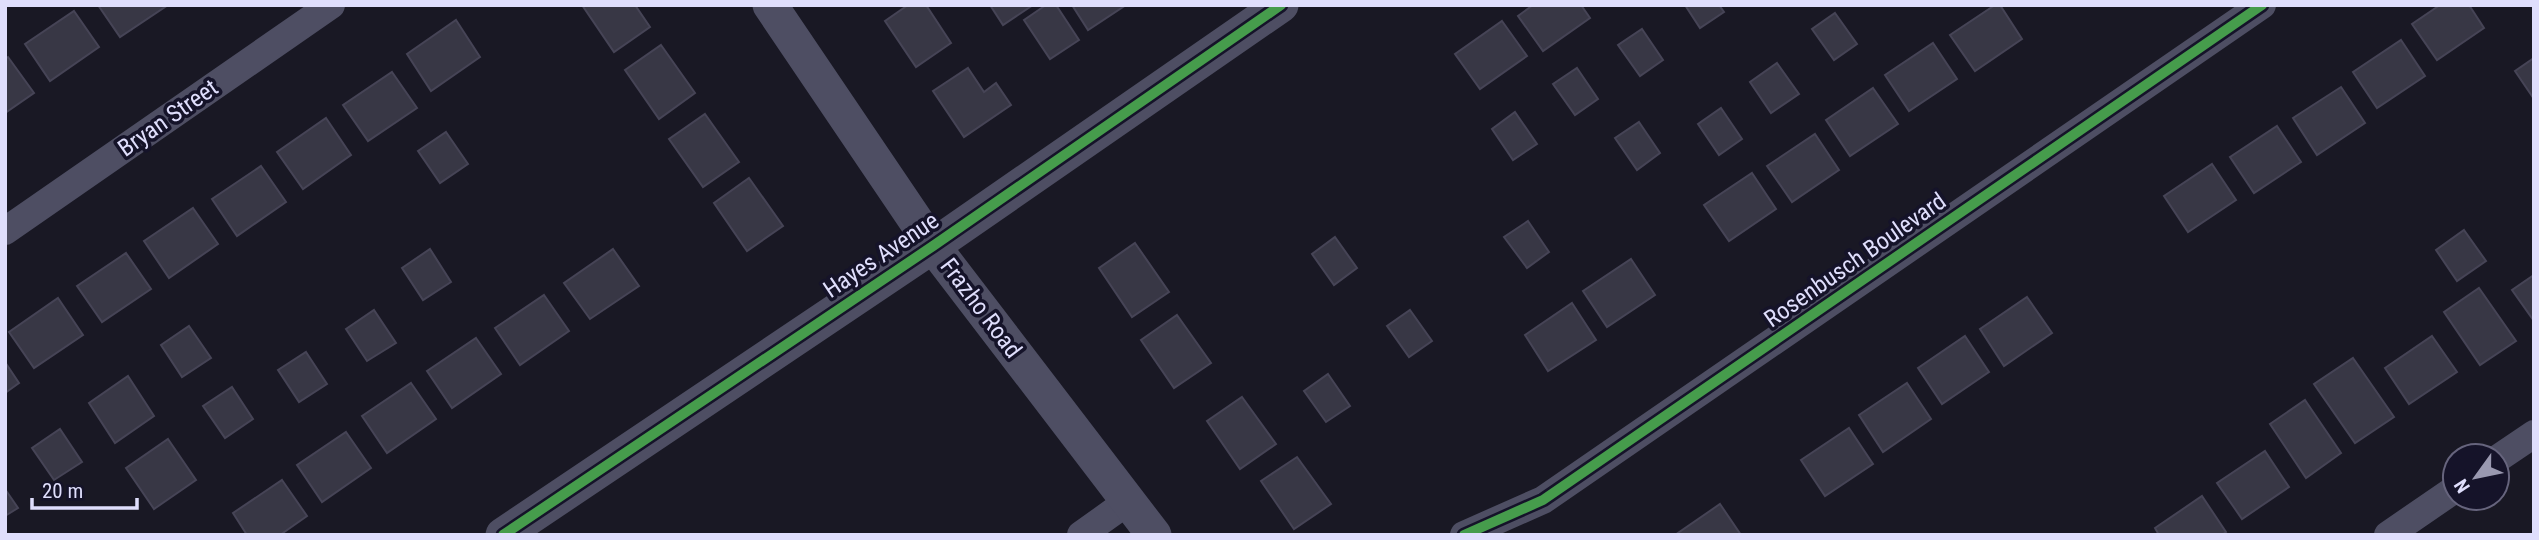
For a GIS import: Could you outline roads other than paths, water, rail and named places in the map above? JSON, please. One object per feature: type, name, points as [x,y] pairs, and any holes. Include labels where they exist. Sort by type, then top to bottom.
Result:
[{"type":"street","name":"Bryan Street","points":[[5,231],[331,5]]},
{"type":"street","name":"Frazho Road","points":[[770,5],[933,246],[1154,535]]},
{"type":"street","name":"Hayes Avenue","points":[[503,535],[933,246],[1280,5]]},
{"type":"street","name":"Rosenbusch Boulevard","points":[[1464,535],[1543,500],[2262,5]]},
{"type":"street","points":[[2511,450],[2534,434]]},
{"type":"street","points":[[2388,535],[2441,499]]},
{"type":"street","name":"Rosenbusch Boulevard","points":[[1510,535],[1543,500]]},
{"type":"street","points":[[1081,535],[1127,502]]}]
